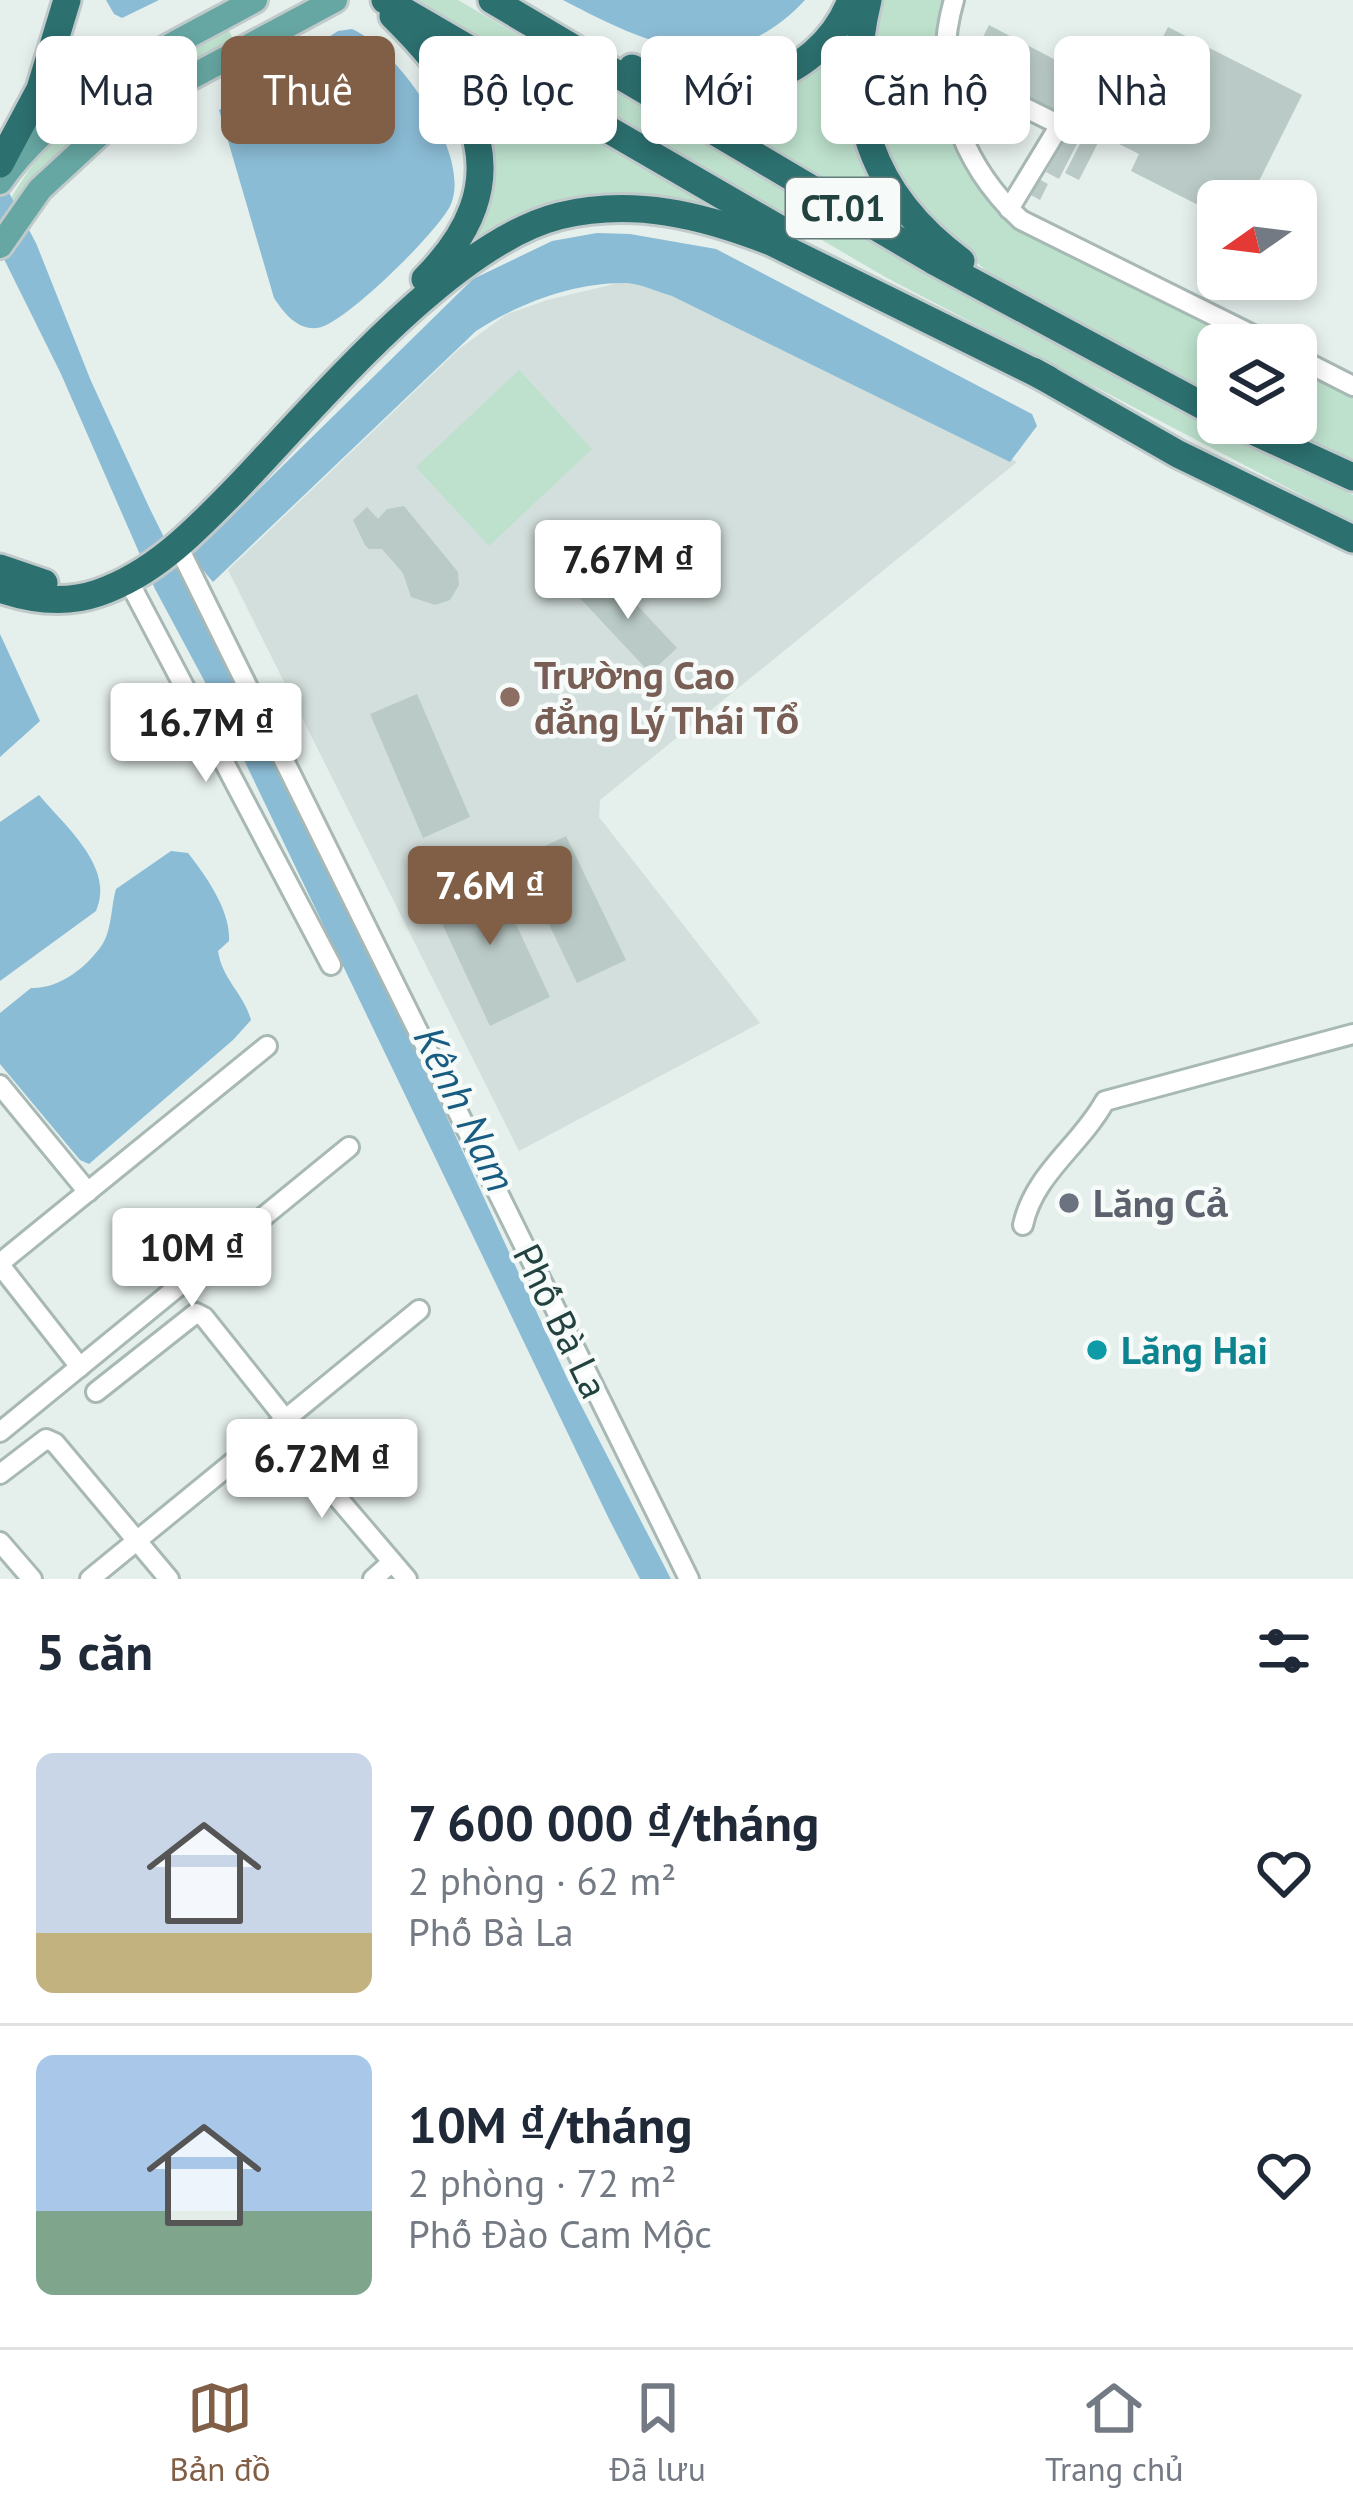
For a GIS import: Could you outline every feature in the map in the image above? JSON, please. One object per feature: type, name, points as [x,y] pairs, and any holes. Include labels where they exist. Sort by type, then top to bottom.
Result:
[{"type":"highway","points":[[3,168],[40,89],[67,0]]},
{"type":"highway","points":[[178,536],[455,246],[471,214],[482,175],[475,124],[451,80],[381,0]]},
{"type":"highway","name":"CT.01","points":[[381,0],[1178,454],[1353,539]]},
{"type":"highway","name":"CT.01","points":[[492,0],[932,260],[1197,404]]},
{"type":"highway","points":[[505,0],[647,76],[722,88],[752,85],[797,66],[826,42],[851,0]]},
{"type":"highway","points":[[868,0],[859,36],[857,94],[869,147],[896,194],[935,241],[968,267],[1197,403]]},
{"type":"highway","points":[[0,589],[57,600],[85,597],[128,573],[178,536],[449,276],[504,238],[576,213],[660,209],[724,224],[771,242],[1048,380]]},
{"type":"highway","points":[[1280,444],[1353,477]]},
{"type":"highway","points":[[0,568],[52,584],[128,573]]},
{"type":"main road","points":[[3,168],[64,114],[170,46],[255,0]]},
{"type":"main road","points":[[0,246],[23,212],[79,150],[184,81],[335,0]]},
{"type":"street","points":[[946,36],[955,0]]},
{"type":"street","points":[[1009,209],[1060,124],[1030,109]]},
{"type":"street","points":[[965,144],[992,191],[1034,227],[1230,324]]},
{"type":"street","points":[[1317,368],[1353,386]]},
{"type":"street","name":"Phố Bà La","points":[[178,536],[689,1579]]},
{"type":"street","points":[[128,573],[331,965]]},
{"type":"street","points":[[1023,1225],[1037,1184],[1093,1125],[1105,1101],[1353,1034]]},
{"type":"street","points":[[80,1366],[0,1264],[267,1046]]},
{"type":"street","points":[[0,1085],[88,1192]]},
{"type":"street","points":[[0,1432],[350,1147]]},
{"type":"street","points":[[90,1579],[419,1310]]},
{"type":"street","points":[[96,1392],[196,1313],[204,1317],[282,1424],[407,1579]]},
{"type":"street","points":[[0,1474],[46,1439],[55,1443],[169,1579]]},
{"type":"street","points":[[0,1542],[32,1579]]},
{"type":"street","points":[[374,1579],[392,1562]]},
{"type":"shaded area","name":"Trường Cao đẳng Lý Thái Tổ","points":[[623,282],[641,282],[698,303],[1017,462],[600,800],[599,817],[760,1023],[519,1151],[228,570],[459,349],[507,314]]},
{"type":"green space","points":[[411,0],[458,0],[520,36],[473,36]]},
{"type":"green space","points":[[878,0],[943,0],[937,36],[866,36]]},
{"type":"green space","points":[[854,18],[853,36],[841,36]]},
{"type":"green space","points":[[226,25],[232,36],[221,36],[221,51],[197,66],[197,41]]},
{"type":"green space","points":[[821,61],[821,144],[858,144],[882,196],[926,257],[726,144],[797,144],[797,83]]},
{"type":"green space","points":[[617,92],[641,106],[641,134],[617,120]]},
{"type":"green space","points":[[72,144],[0,223],[28,171],[48,146]]},
{"type":"green space","points":[[493,144],[610,144],[724,210],[634,199],[463,257],[484,198]]},
{"type":"green space","points":[[658,144],[706,144],[858,232],[1197,412],[1197,440],[887,278]]},
{"type":"green space","points":[[882,144],[953,144],[973,179],[1019,229],[1207,324],[1197,324],[1197,393],[992,276],[914,206]]},
{"type":"green space","points":[[519,370],[592,449],[489,546],[416,467]]},
{"type":"green space","points":[[1317,380],[1353,398],[1353,470],[1298,444],[1317,444]]},
{"type":"green space","points":[[1204,444],[1257,444],[1353,495],[1353,522]]},
{"type":"water","points":[[106,0],[159,0],[122,18]]},
{"type":"water","points":[[563,0],[805,0],[757,36],[642,36]]},
{"type":"water","points":[[352,29],[363,36],[330,36]]},
{"type":"water","points":[[395,65],[419,95],[419,144],[446,144],[455,183],[451,204],[411,254],[330,323],[303,326],[274,298],[229,144],[395,144]]},
{"type":"water","name":"Kênh Nam","points":[[0,176],[36,243],[91,381],[149,507],[397,1009],[568,1380],[671,1579],[640,1579],[220,710],[155,589],[61,374],[0,251]]},
{"type":"water","points":[[597,233],[716,249],[1032,414],[1037,426],[1010,462],[672,296],[627,283],[588,286],[529,303],[476,331],[213,582],[191,556],[473,279],[552,241]]},
{"type":"water","points":[[0,634],[40,721],[0,757]]},
{"type":"water","points":[[39,795],[84,848],[99,879],[100,895],[96,911],[0,981],[0,822]]},
{"type":"water","points":[[171,851],[188,853],[222,906],[229,941],[218,951],[220,961],[251,1020],[89,1164],[80,1160],[0,1064],[0,1013],[31,988],[62,981],[88,962],[105,939],[116,889]]},
{"type":"building","points":[[989,25],[1010,36],[984,36]]},
{"type":"building","points":[[1168,27],[1186,36],[1163,36]]},
{"type":"building","points":[[1030,47],[1054,59],[1054,111],[1030,99]]},
{"type":"building","points":[[1210,48],[1302,95],[1260,180],[1197,180],[1197,204],[1131,171],[1139,154],[1119,144],[1210,144]]},
{"type":"building","points":[[1060,144],[1077,144],[1059,179],[1046,172]]},
{"type":"building","points":[[1080,144],[1097,144],[1079,180],[1065,173]]},
{"type":"building","points":[[1037,178],[1048,184],[1040,200],[1029,194]]},
{"type":"building","points":[[404,506],[458,572],[459,585],[450,600],[435,605],[411,597],[403,573],[382,549],[365,545],[353,520],[367,507],[378,519],[387,509]]},
{"type":"building","points":[[605,571],[677,648],[650,673],[578,596]]},
{"type":"building","points":[[417,694],[470,817],[423,838],[370,714]]},
{"type":"building","points":[[566,836],[626,960],[577,983],[518,859]]},
{"type":"building","points":[[491,871],[550,997],[490,1026],[431,900]]},
{"type":"place","name":"Trường Cao đẳng Lý Thái Tổ","points":[[510,697]]},
{"type":"place","name":"Lăng Cả","points":[[1069,1203]]},
{"type":"place","name":"Lăng Hai","points":[[1097,1350]]}]
